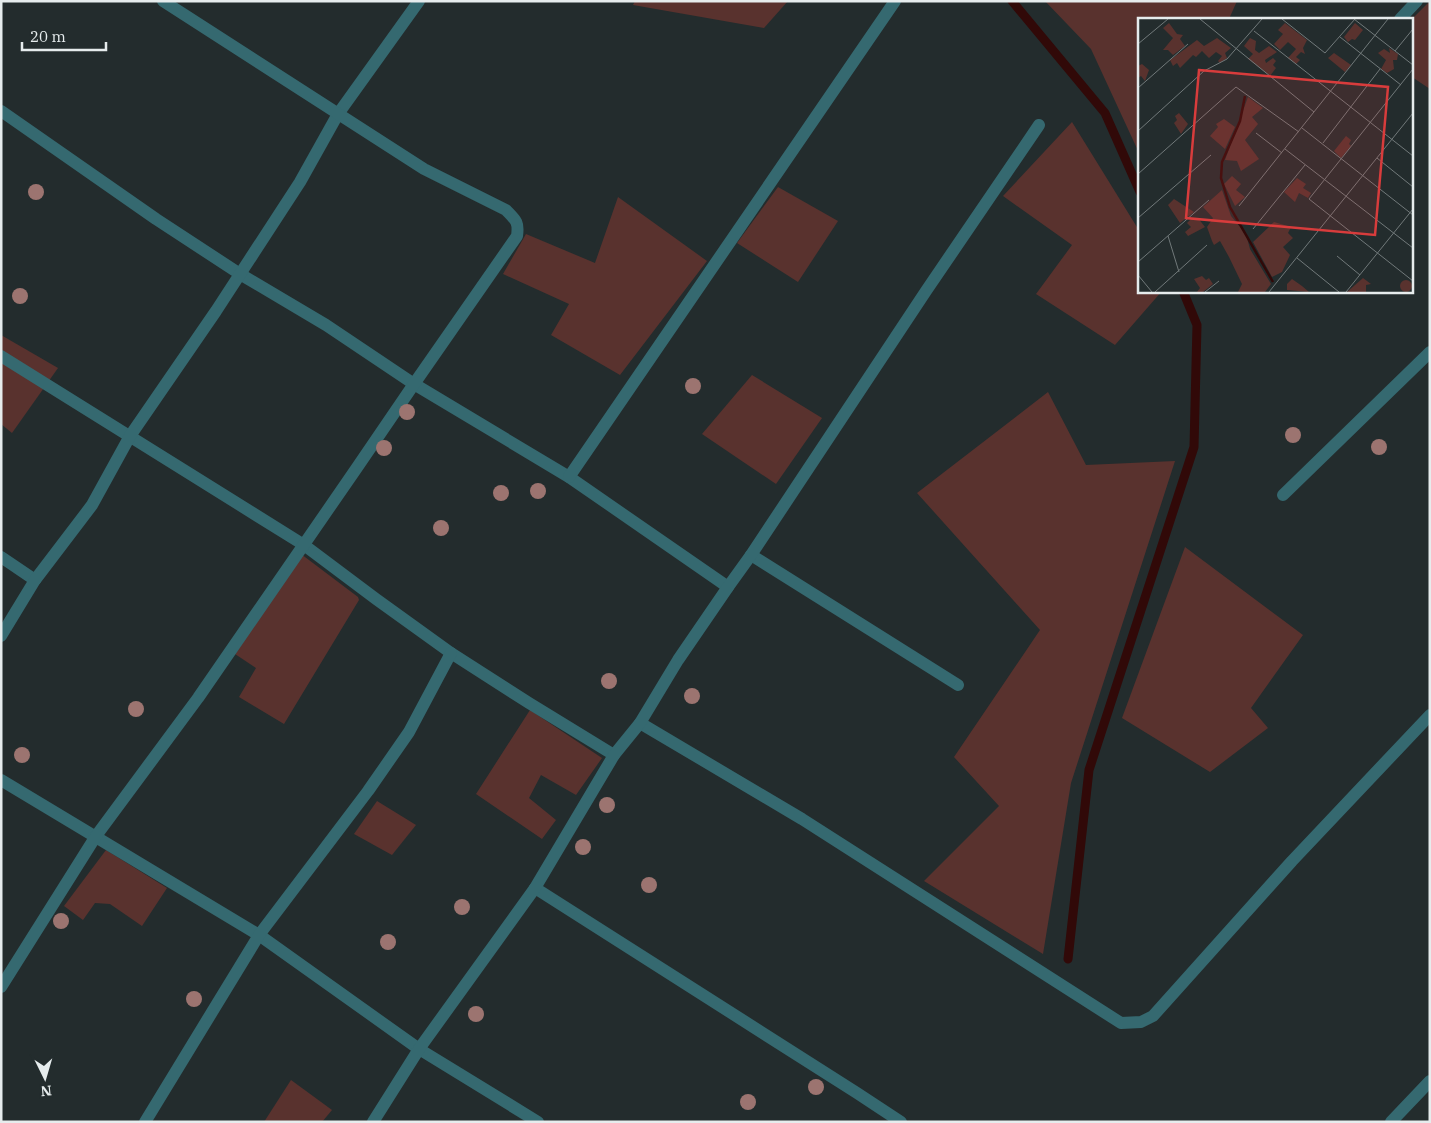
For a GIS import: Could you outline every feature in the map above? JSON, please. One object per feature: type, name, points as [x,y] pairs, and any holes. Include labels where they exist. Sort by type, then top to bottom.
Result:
[{"type":"street","points":[[1,987],[96,836],[198,698],[517,236],[516,220],[506,210],[424,169],[163,1]]},
{"type":"street","points":[[1,636],[35,580],[92,504],[130,436],[216,311],[300,182],[338,114],[419,1]]},
{"type":"street","points":[[569,477],[895,1]]},
{"type":"street","points":[[1401,18],[1417,1]]},
{"type":"street","points":[[1,111],[156,219],[240,274],[326,325],[414,384],[569,477],[728,587]]},
{"type":"street","points":[[373,1122],[420,1050],[535,888],[614,755],[640,723],[678,660],[751,555],[926,291],[1039,125]]},
{"type":"street","points":[[1283,495],[1430,352]]},
{"type":"street","points":[[1,356],[304,545],[451,653],[614,755]]},
{"type":"street","points":[[751,555],[958,685]]},
{"type":"street","points":[[1,557],[35,580]]},
{"type":"street","points":[[145,1122],[260,935],[368,791],[409,732],[451,653]]},
{"type":"street","points":[[640,723],[802,819],[1121,1023],[1141,1022],[1154,1016],[1292,862],[1430,715]]},
{"type":"street","points":[[1,780],[260,935],[420,1050],[538,1122]]},
{"type":"street","points":[[535,888],[901,1122]]},
{"type":"street","points":[[1391,1122],[1430,1081]]},
{"type":"shaded area","points":[[635,1],[788,1],[764,28],[633,5]]},
{"type":"shaded area","points":[[1045,1],[1237,1],[1229,18],[1138,18],[1138,151],[1091,49]]},
{"type":"shaded area","points":[[1430,1],[1430,89],[1414,78],[1413,18]]},
{"type":"shaded area","points":[[1072,122],[1138,229],[1138,292],[1161,292],[1115,345],[1036,294],[1072,245],[1003,196]]},
{"type":"shaded area","points":[[778,187],[838,221],[798,282],[737,243]]},
{"type":"shaded area","points":[[618,197],[707,261],[620,375],[551,335],[569,304],[503,274],[526,234],[595,263]]},
{"type":"shaded area","points":[[1,335],[58,368],[12,433],[1,424]]},
{"type":"shaded area","points":[[752,375],[822,418],[776,484],[702,434]]},
{"type":"shaded area","points":[[1048,392],[1086,465],[1175,461],[1071,783],[1043,954],[924,881],[999,806],[954,757],[1040,630],[917,493]]},
{"type":"shaded area","points":[[1185,547],[1303,635],[1251,708],[1268,728],[1210,772],[1122,718]]},
{"type":"shaded area","points":[[301,554],[358,597],[359,600],[284,724],[239,697],[256,668],[235,654]]},
{"type":"shaded area","points":[[530,710],[602,758],[576,795],[541,775],[529,798],[556,820],[542,839],[476,794]]},
{"type":"shaded area","points":[[377,801],[416,825],[392,855],[354,834]]},
{"type":"shaded area","points":[[106,850],[167,888],[142,926],[110,904],[95,903],[83,920],[64,906]]},
{"type":"shaded area","points":[[291,1080],[332,1110],[322,1122],[264,1122]]},
{"type":"waterway","points":[[1012,1],[1105,113],[1138,187]]},
{"type":"waterway","points":[[1068,959],[1089,770],[1194,447],[1197,325],[1183,292]]}]
